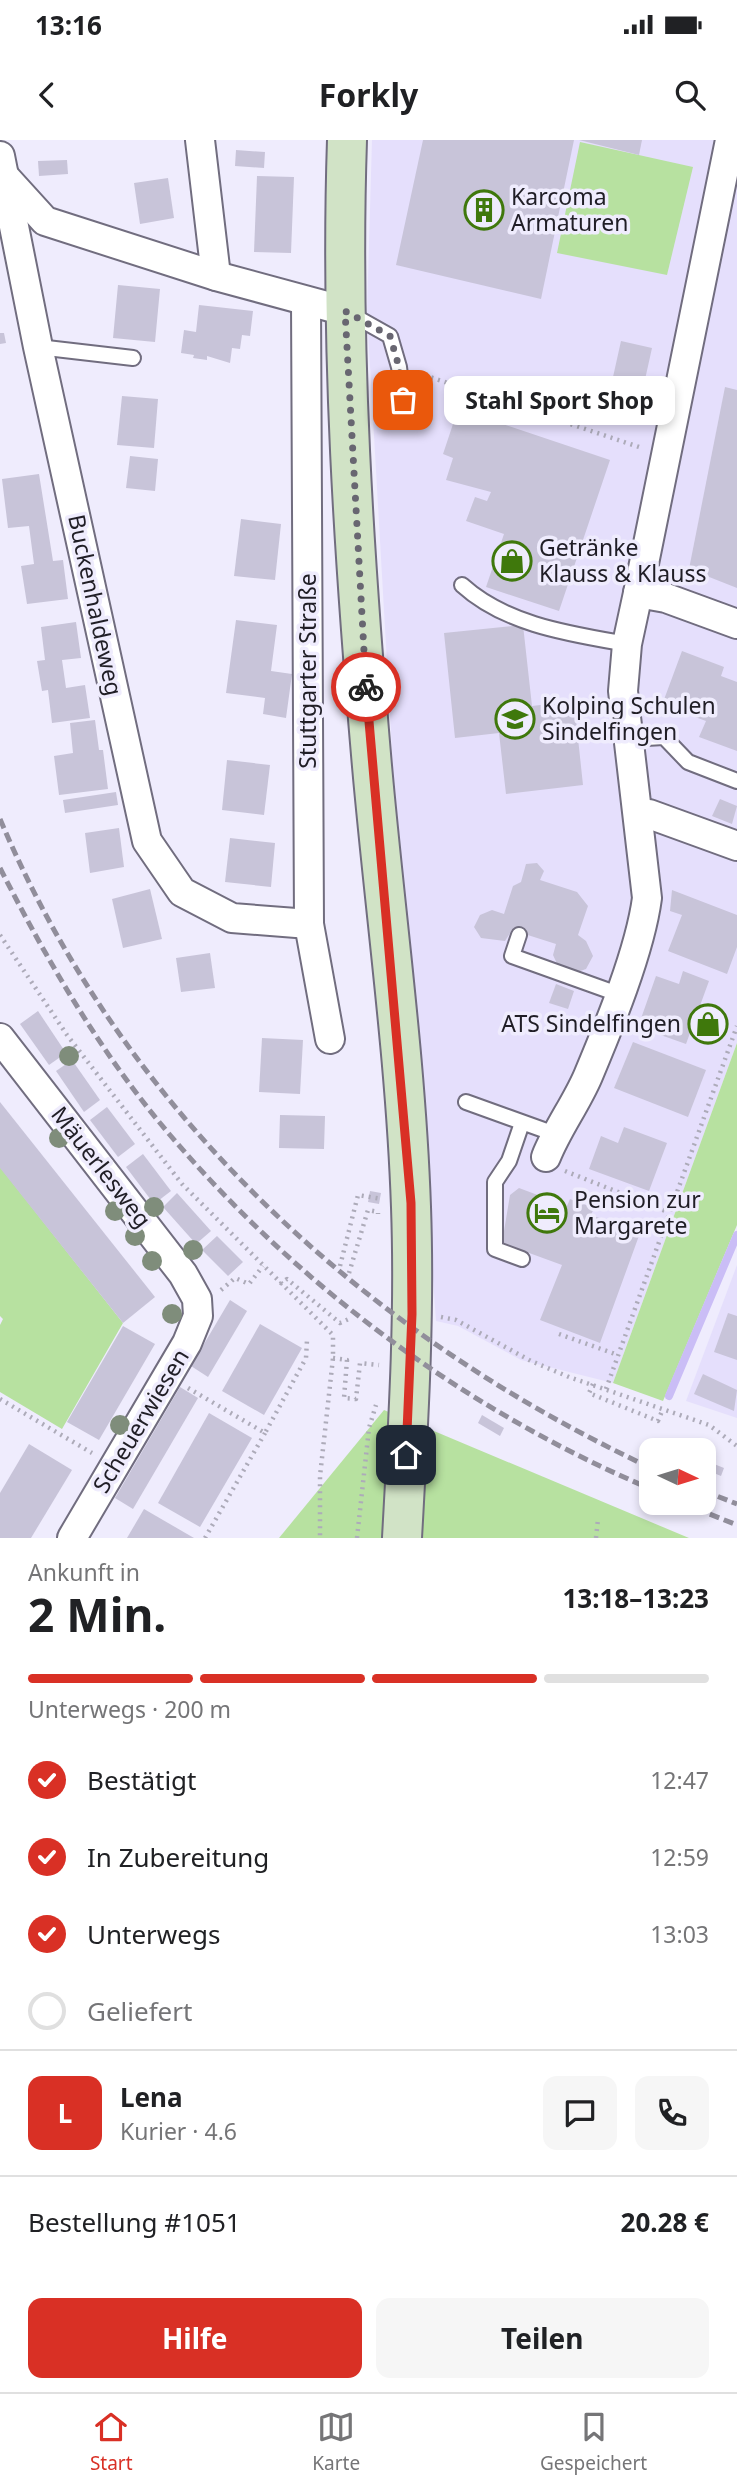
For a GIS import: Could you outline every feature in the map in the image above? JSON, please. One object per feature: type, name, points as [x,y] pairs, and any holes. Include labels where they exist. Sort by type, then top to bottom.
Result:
[{"type":"street","points":[[200,140],[216,276]]},
{"type":"street","points":[[347,140],[345,311],[372,762],[411,1203],[412,1324],[402,1538]]},
{"type":"street","points":[[551,1146],[587,1078],[643,926],[648,898],[623,691],[627,644],[730,140]]},
{"type":"street","name":"Buckenhaldeweg","points":[[2,167],[46,221],[216,276],[345,311]]},
{"type":"street","name":"Buckenhaldeweg","points":[[2,167],[38,347],[147,841],[182,892],[232,918],[309,924]]},
{"type":"street","name":"Stuttgarter Straße","points":[[306,301],[309,924],[330,1039]]},
{"type":"street","points":[[638,593],[666,598],[737,624]]},
{"type":"street","points":[[638,816],[649,814],[737,846]]},
{"type":"street","name":"Mäuerlesweg","points":[[0,1038],[183,1274],[197,1299]]},
{"type":"street","name":"Scheuerwiesen","points":[[72,1538],[170,1377],[198,1316],[197,1299]]},
{"type":"lane","points":[[345,311],[390,336],[399,367],[403,400]]},
{"type":"lane","points":[[38,347],[133,358]]},
{"type":"lane","points":[[462,584],[477,598],[550,631],[627,644]]},
{"type":"lane","points":[[628,740],[664,737],[688,762],[737,781]]},
{"type":"lane","points":[[519,935],[512,956],[618,994]]},
{"type":"lane","points":[[466,1102],[522,1124],[551,1146]]},
{"type":"lane","points":[[522,1124],[509,1161],[495,1182],[495,1249],[522,1259]]},
{"type":"path","points":[[399,367],[666,455]]},
{"type":"path","points":[[0,935],[67,1035],[173,1173],[279,1284],[333,1335],[333,1358],[320,1476],[320,1538]]},
{"type":"path","points":[[606,1389],[737,1026]]},
{"type":"path","points":[[551,1146],[571,1176],[668,1212]]},
{"type":"path","points":[[340,1266],[358,1195],[374,1198]]},
{"type":"path","points":[[348,1273],[369,1210],[379,1212],[379,1223]]},
{"type":"path","points":[[197,1299],[223,1289],[235,1278],[249,1284],[263,1266]]},
{"type":"path","points":[[279,1284],[288,1279],[340,1324],[351,1318]]},
{"type":"path","points":[[430,1315],[456,1320],[531,1361],[662,1411],[709,1425],[737,1446]]},
{"type":"path","points":[[559,1334],[618,1355]]},
{"type":"path","points":[[205,1538],[306,1358],[307,1340]]},
{"type":"path","points":[[333,1358],[347,1360],[344,1398],[356,1399],[360,1363],[387,1366]]},
{"type":"path","points":[[170,1377],[265,1433]]},
{"type":"path","points":[[593,1384],[589,1393],[658,1421],[662,1411]]},
{"type":"path","points":[[0,1399],[114,1466]]},
{"type":"path","points":[[596,1538],[598,1519]]},
{"type":"shaded area","points":[[372,140],[737,140],[737,1043],[613,1383],[521,1360],[458,1326],[436,1321],[430,1238],[429,1148],[393,768],[367,313]]},
{"type":"shaded area","points":[[737,1265],[737,1418],[686,1401]]},
{"type":"green space","points":[[580,142],[693,167],[667,275],[557,253]]},
{"type":"green space","points":[[737,1043],[737,1225],[663,1401],[613,1383]]},
{"type":"green space","points":[[0,1167],[123,1323],[62,1429],[0,1392],[0,1325],[3,1319],[0,1316]]},
{"type":"green space","points":[[384,1410],[689,1538],[279,1538]]},
{"type":"building","name":"Karcoma Armaturen","points":[[423,140],[574,140],[541,299],[396,265]]},
{"type":"building","points":[[579,140],[642,140],[639,155]]},
{"type":"building","points":[[236,150],[265,152],[264,168],[235,166]]},
{"type":"building","points":[[67,160],[68,174],[39,176],[38,161]]},
{"type":"building","points":[[257,176],[294,177],[291,253],[254,252]]},
{"type":"building","points":[[168,178],[174,218],[140,224],[134,183]]},
{"type":"building","points":[[118,285],[160,289],[155,342],[113,338]]},
{"type":"building","points":[[199,305],[253,311],[250,336],[242,335],[240,349],[232,348],[230,363],[207,356],[207,360],[193,358],[194,355],[181,353],[184,330],[196,332]]},
{"type":"building","points":[[0,333],[4,333],[6,343],[0,344]]},
{"type":"building","points":[[621,341],[652,348],[636,420],[615,415],[623,379],[613,377]]},
{"type":"building","points":[[725,387],[737,390],[737,588],[689,569]]},
{"type":"building","points":[[122,396],[158,399],[154,448],[117,445]]},
{"type":"building","points":[[458,409],[610,460],[559,611],[486,587],[504,534],[466,521],[475,497],[487,501],[491,492],[446,480],[453,458],[443,454]]},
{"type":"building","points":[[130,456],[158,459],[155,491],[126,488]]},
{"type":"building","points":[[39,474],[53,561],[63,560],[68,599],[27,604],[21,566],[34,564],[29,526],[8,528],[2,479]]},
{"type":"building","points":[[241,519],[281,524],[275,580],[234,576]]},
{"type":"building","points":[[236,620],[277,625],[271,671],[292,674],[286,718],[263,714],[265,698],[226,693]]},
{"type":"building","points":[[76,622],[81,658],[62,660],[66,688],[85,685],[90,718],[52,723],[48,690],[42,691],[37,661],[45,660],[41,627]]},
{"type":"building","name":"Kolping Schulen Sindelfingen","points":[[523,625],[532,706],[574,701],[583,785],[506,794],[499,733],[455,738],[444,633]]},
{"type":"building","points":[[682,651],[724,667],[721,676],[737,682],[737,751],[699,737],[706,721],[662,705]]},
{"type":"building","points":[[95,720],[99,750],[103,750],[108,789],[59,795],[54,756],[73,753],[70,723]]},
{"type":"building","points":[[227,760],[270,765],[264,815],[222,810]]},
{"type":"building","points":[[116,792],[118,805],[65,813],[63,800]]},
{"type":"building","points":[[720,799],[737,806],[732,824],[712,816]]},
{"type":"building","points":[[119,828],[124,867],[90,873],[85,833]]},
{"type":"building","points":[[230,838],[275,843],[271,887],[225,882]]},
{"type":"building","points":[[537,863],[544,871],[540,880],[577,892],[588,906],[578,935],[586,941],[593,956],[586,969],[569,975],[560,970],[553,955],[556,944],[512,930],[505,941],[481,938],[474,927],[480,915],[492,910],[504,914],[513,886],[521,882],[526,864]]},
{"type":"building","points":[[150,889],[162,939],[123,948],[112,899]]},
{"type":"building","points":[[672,890],[737,915],[737,947],[727,974],[668,951],[682,915],[670,911]]},
{"type":"building","points":[[210,953],[215,988],[181,992],[176,958]]},
{"type":"building","points":[[683,971],[709,981],[686,1044],[638,1027],[656,976],[679,984]]},
{"type":"building","points":[[556,984],[574,991],[568,1009],[549,1003]]},
{"type":"building","points":[[38,1011],[66,1053],[49,1065],[20,1024]]},
{"type":"building","points":[[262,1038],[303,1040],[300,1094],[259,1092]]},
{"type":"building","points":[[633,1042],[706,1070],[688,1117],[614,1088]]},
{"type":"building","points":[[72,1060],[100,1100],[84,1112],[56,1071]]},
{"type":"building","points":[[0,1102],[155,1297],[123,1323],[0,1168]]},
{"type":"building","points":[[107,1107],[135,1144],[118,1157],[90,1120]]},
{"type":"building","points":[[280,1115],[325,1116],[324,1149],[279,1148]]},
{"type":"building","points":[[624,1127],[667,1143],[649,1191],[589,1169],[601,1136],[618,1143]]},
{"type":"building","points":[[143,1154],[171,1191],[154,1204],[126,1167]]},
{"type":"building","points":[[519,1188],[567,1206],[570,1199],[594,1208],[591,1215],[640,1233],[600,1343],[540,1320],[562,1265],[502,1243],[510,1195]]},
{"type":"building","points":[[370,1191],[381,1193],[379,1204],[368,1202]]},
{"type":"building","points":[[177,1193],[211,1231],[196,1244],[163,1207]]},
{"type":"building","points":[[217,1236],[243,1262],[228,1276],[202,1250]]},
{"type":"building","points":[[230,1300],[247,1311],[208,1377],[191,1366]]},
{"type":"building","points":[[728,1313],[737,1316],[737,1360],[714,1352]]},
{"type":"building","points":[[260,1324],[302,1348],[264,1415],[222,1391]]},
{"type":"building","points":[[123,1326],[155,1344],[99,1440],[67,1422]]},
{"type":"building","points":[[703,1374],[737,1390],[734,1411],[694,1394]]},
{"type":"building","points":[[180,1387],[198,1398],[133,1509],[115,1498]]},
{"type":"building","points":[[209,1413],[252,1438],[200,1527],[158,1503]]},
{"type":"building","points":[[482,1415],[504,1428],[500,1436],[478,1423]]},
{"type":"building","points":[[29,1444],[72,1470],[31,1538],[0,1538],[0,1493]]},
{"type":"building","points":[[716,1465],[724,1468],[721,1476],[716,1474]]},
{"type":"building","points":[[144,1509],[194,1538],[127,1538]]},
{"type":"waterway","points":[[669,1396],[737,1235]]},
{"type":"railway","points":[[0,819],[52,926],[114,1026],[185,1119],[265,1204],[352,1281],[446,1351],[546,1413],[639,1462]]},
{"type":"railway","points":[[0,868],[37,938],[99,1040],[145,1104],[220,1191],[330,1293],[390,1340],[452,1383],[516,1422],[583,1458],[639,1484]]},
{"type":"railway","points":[[716,1496],[737,1504]]},
{"type":"railway","points":[[714,1516],[737,1525]]},
{"type":"way so far","points":[[366,687],[345,311],[390,336],[399,367],[403,400]]},
{"type":"place","name":"Karcoma Armaturen","points":[[484,210]]},
{"type":"place","name":"Stahl Sport Shop","points":[[403,400]]},
{"type":"place","name":"Getränke Klauss & Klauss","points":[[512,561]]},
{"type":"place","name":"Kolping Schulen Sindelfingen","points":[[515,719]]},
{"type":"place","name":"ATS Sindelfingen","points":[[708,1024]]},
{"type":"place","name":"Pension zur Margarete","points":[[547,1213]]},
{"type":"route","points":[[366,687],[411,1203],[413,1275],[406,1455]]}]
